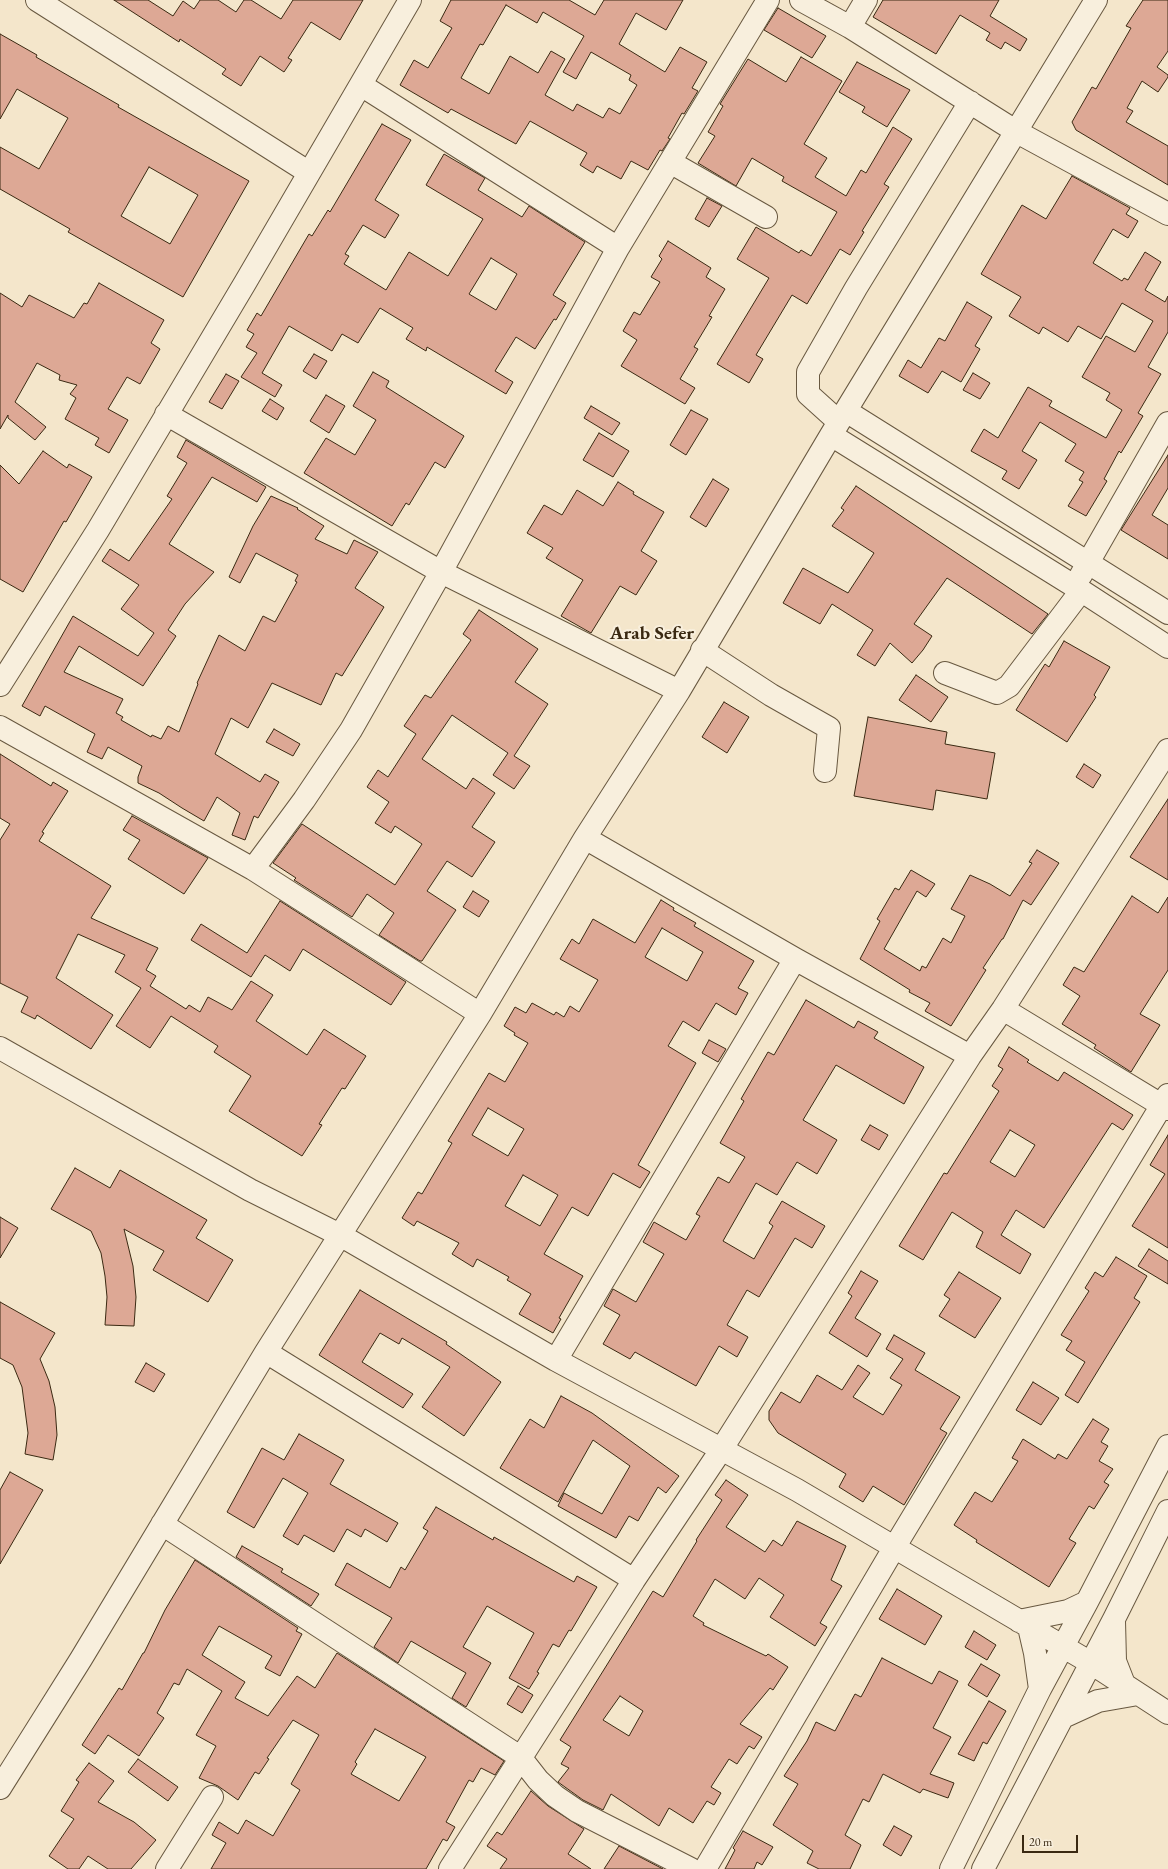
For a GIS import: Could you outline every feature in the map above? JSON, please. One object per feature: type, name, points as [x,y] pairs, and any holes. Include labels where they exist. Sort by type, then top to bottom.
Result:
[{"type":"street","points":[[36,0],[308,172]]},
{"type":"street","points":[[0,685],[98,530],[245,283],[308,172],[410,0]]},
{"type":"street","points":[[253,869],[304,800],[351,730],[441,572],[618,248],[768,0]]},
{"type":"street","points":[[801,0],[850,27],[1017,132],[1168,214]]},
{"type":"street","points":[[850,27],[866,0]]},
{"type":"street","points":[[0,1788],[266,1352],[480,1014],[585,838],[679,690],[1096,0]]},
{"type":"street","points":[[360,85],[618,248]]},
{"type":"street","points":[[970,102],[856,288],[808,372],[808,394],[839,423],[1078,588],[1168,648]]},
{"type":"street","points":[[670,162],[766,217]]},
{"type":"street","points":[[166,414],[441,572],[560,633],[679,690]]},
{"type":"street","points":[[839,423],[1088,561],[1168,613]]},
{"type":"street","points":[[945,673],[997,693],[1009,686],[1078,588],[1088,561],[1168,423]]},
{"type":"street","points":[[702,650],[771,695],[829,728],[825,771]]},
{"type":"street","points":[[0,727],[253,869],[480,1014]]},
{"type":"street","points":[[450,1869],[634,1580],[721,1450],[970,1056],[1003,1009],[1168,750]]},
{"type":"street","points":[[585,838],[795,959],[970,1056]]},
{"type":"street","points":[[556,1360],[795,959]]},
{"type":"street","points":[[705,1869],[894,1548],[1166,1103],[1003,1009]]},
{"type":"street","points":[[0,1048],[250,1190],[340,1235],[556,1360],[797,1490],[1091,1663],[1168,1713]]},
{"type":"street","points":[[266,1352],[634,1580]]},
{"type":"street","points":[[951,1869],[1040,1689],[1168,1446]]},
{"type":"street","points":[[983,1869],[1114,1619],[1168,1511]]},
{"type":"street","points":[[162,1524],[520,1757],[538,1780],[555,1796],[577,1811],[691,1869]]},
{"type":"street","points":[[1024,1624],[1068,1611],[1087,1602]]},
{"type":"street","points":[[1114,1619],[1115,1661],[1131,1689]]},
{"type":"street","points":[[1024,1624],[1035,1653],[1040,1689]]},
{"type":"street","points":[[1063,1717],[1131,1689]]},
{"type":"street","points":[[167,1869],[212,1798]]},
{"type":"building","points":[[114,0],[148,0],[173,16],[183,1],[194,9],[200,0],[218,0],[236,12],[244,0],[251,0],[281,19],[293,0],[363,0],[340,40],[311,22],[288,58],[292,60],[284,72],[260,56],[241,86],[222,74],[226,69],[180,39],[179,42]]},
{"type":"building","points":[[451,0],[569,0],[595,15],[604,0],[683,0],[666,30],[636,13],[619,44],[665,72],[680,47],[707,62],[692,88],[698,91],[684,114],[682,113],[668,138],[670,139],[662,151],[660,150],[648,170],[631,161],[621,179],[597,166],[593,173],[580,165],[587,153],[530,121],[516,144],[451,109],[448,113],[400,85],[414,60],[428,68],[452,28],[440,21]],"holes":[[[506,5],[537,23],[543,12],[584,36],[563,72],[576,79],[591,52],[631,75],[629,80],[637,85],[620,114],[609,108],[603,118],[577,104],[573,111],[545,95],[565,59],[551,51],[538,73],[510,56],[489,94],[461,78],[480,44],[483,45]]]},
{"type":"building","points":[[883,0],[999,0],[990,16],[1027,39],[1020,51],[1005,42],[1001,49],[986,40],[990,33],[960,15],[936,54],[873,17]]},
{"type":"building","points":[[1143,0],[1168,0],[1168,51],[1157,67],[1168,75],[1168,77],[1158,92],[1142,81],[1127,108],[1133,111],[1126,122],[1168,146],[1168,185],[1076,130],[1072,122],[1092,87],[1096,89],[1131,28],[1126,26]]},
{"type":"building","points":[[778,8],[826,36],[812,58],[764,30]]},
{"type":"building","points":[[0,34],[37,55],[36,57],[119,105],[118,107],[249,181],[183,297],[68,232],[70,229],[0,189],[0,147],[39,169],[68,118],[17,89],[0,119]],"holes":[[[149,167],[198,195],[170,244],[121,216]]]},
{"type":"building","points":[[801,57],[842,81],[804,144],[827,158],[815,177],[846,196],[861,170],[866,173],[893,127],[912,139],[884,184],[889,187],[862,231],[864,232],[850,255],[840,249],[807,304],[792,295],[756,355],[763,359],[749,383],[717,364],[769,278],[737,259],[756,227],[799,253],[801,250],[811,256],[837,212],[782,181],[784,177],[752,158],[736,186],[698,163],[715,136],[708,132],[723,106],[720,104],[748,59],[786,82]]},
{"type":"building","points":[[857,62],[910,90],[887,127],[862,112],[865,107],[839,92]]},
{"type":"building","points":[[382,124],[411,140],[375,200],[399,215],[385,238],[363,225],[345,254],[349,256],[344,264],[386,290],[409,252],[448,276],[483,219],[426,185],[444,154],[485,178],[478,190],[522,217],[529,206],[585,242],[553,295],[566,303],[556,320],[554,319],[535,349],[516,337],[495,371],[513,382],[506,394],[427,347],[426,351],[406,339],[413,328],[380,308],[358,343],[342,334],[332,351],[289,326],[262,373],[282,385],[275,397],[241,377],[257,353],[246,347],[254,334],[247,330],[257,313],[261,316],[309,234],[312,236],[328,210],[330,212]],"holes":[[[491,258],[517,274],[496,310],[469,294]]]},
{"type":"building","points":[[1072,176],[1130,208],[1126,214],[1138,221],[1128,238],[1113,229],[1093,263],[1122,281],[1124,278],[1128,280],[1145,252],[1161,262],[1145,290],[1165,302],[1168,296],[1168,332],[1148,367],[1161,374],[1138,413],[1143,416],[1121,453],[1119,451],[1104,479],[1107,481],[1086,516],[1068,506],[1083,482],[1079,480],[1084,472],[1065,461],[1076,444],[1040,422],[1022,451],[1037,460],[1019,489],[1002,479],[1007,471],[971,451],[984,429],[998,438],[1028,387],[1052,401],[1049,406],[1106,438],[1122,410],[1106,400],[1110,393],[1082,377],[1106,336],[1135,352],[1153,321],[1122,303],[1101,339],[1078,326],[1068,342],[1043,327],[1039,334],[1009,316],[1021,297],[981,274],[1022,205],[1046,219]]},
{"type":"building","points":[[707,198],[722,206],[709,227],[695,219]]},
{"type":"building","points":[[668,241],[711,268],[706,277],[725,289],[709,316],[712,317],[694,347],[698,349],[680,379],[695,388],[685,404],[621,366],[637,340],[623,331],[634,312],[640,315],[660,282],[651,277],[662,259],[659,256]]},
{"type":"building","points":[[99,283],[164,320],[151,343],[160,349],[140,384],[127,377],[108,409],[128,420],[109,453],[95,445],[99,438],[65,419],[76,398],[70,394],[77,385],[59,380],[60,375],[37,363],[15,402],[46,427],[35,440],[8,418],[8,415],[0,429],[0,293],[22,307],[29,295],[74,318],[84,303],[87,304]]},
{"type":"building","points":[[967,302],[992,317],[975,346],[980,349],[961,382],[942,371],[928,393],[899,376],[908,360],[921,368],[939,338],[945,341]]},
{"type":"building","points":[[314,354],[327,361],[316,379],[303,371]]},
{"type":"building","points":[[373,372],[389,381],[386,387],[464,436],[445,468],[435,462],[409,505],[406,503],[392,526],[304,473],[326,438],[355,455],[376,420],[353,406]]},
{"type":"building","points":[[973,373],[990,383],[980,399],[963,390]]},
{"type":"building","points":[[226,374],[239,381],[222,409],[209,402]]},
{"type":"building","points":[[326,395],[345,406],[329,433],[310,421]]},
{"type":"building","points":[[270,399],[284,408],[277,420],[262,411]]},
{"type":"building","points":[[591,406],[620,423],[612,435],[584,418]]},
{"type":"building","points":[[691,410],[708,419],[686,455],[670,445]]},
{"type":"building","points":[[599,433],[629,451],[613,477],[583,460]]},
{"type":"building","points":[[186,440],[266,487],[257,502],[212,477],[169,544],[214,572],[185,604],[168,630],[176,636],[143,686],[79,646],[64,672],[123,699],[116,713],[123,717],[121,720],[151,737],[152,735],[161,739],[168,726],[179,732],[198,684],[197,683],[219,635],[245,651],[263,616],[275,622],[297,582],[295,581],[298,575],[256,553],[240,583],[229,577],[253,526],[271,496],[298,508],[297,509],[324,526],[315,539],[347,554],[354,540],[378,552],[355,588],[384,607],[342,676],[336,673],[321,705],[272,683],[248,728],[231,718],[215,754],[260,782],[265,774],[279,782],[258,818],[254,816],[245,840],[232,835],[240,813],[217,797],[204,821],[159,793],[138,783],[138,777],[142,766],[108,747],[102,759],[87,752],[95,734],[45,706],[40,716],[22,706],[73,616],[138,656],[154,633],[121,609],[139,585],[102,561],[110,549],[129,561],[172,499],[167,496],[187,463],[177,457]]},
{"type":"building","points":[[43,451],[67,468],[69,464],[92,477],[66,522],[64,521],[23,592],[0,579],[0,465],[19,484]]},
{"type":"building","points":[[1168,455],[1168,488],[1152,515],[1168,525],[1168,559],[1121,530]]},
{"type":"building","points":[[713,479],[729,489],[706,527],[690,517]]},
{"type":"building","points":[[618,482],[634,492],[633,494],[664,512],[641,551],[657,561],[636,595],[620,586],[591,633],[561,616],[583,580],[546,558],[553,548],[527,533],[544,505],[562,515],[577,490],[603,506]]},
{"type":"building","points":[[856,486],[1048,614],[1032,634],[947,578],[914,624],[932,636],[912,663],[890,643],[875,666],[857,655],[873,630],[832,604],[820,624],[783,603],[803,568],[848,593],[874,553],[832,526],[844,510],[841,508]]},
{"type":"building","points":[[479,610],[538,649],[515,682],[548,704],[514,756],[530,766],[514,789],[493,775],[508,753],[452,715],[422,759],[466,789],[473,778],[495,793],[472,827],[495,842],[472,877],[447,861],[427,891],[456,910],[422,961],[420,961],[379,935],[394,913],[367,894],[352,917],[294,880],[296,878],[273,863],[302,824],[395,885],[422,844],[395,826],[391,833],[375,823],[389,802],[367,787],[378,770],[388,777],[416,734],[404,726],[425,695],[431,698],[471,640],[463,634]]},
{"type":"building","points":[[1064,641],[1110,667],[1094,695],[1096,697],[1067,742],[1016,710],[1045,664],[1049,667]]},
{"type":"building","points":[[916,675],[948,697],[931,722],[899,700]]},
{"type":"building","points":[[724,702],[749,717],[727,753],[702,737]]},
{"type":"building","points":[[868,717],[947,732],[945,744],[995,753],[987,799],[936,790],[933,810],[854,796]]},
{"type":"building","points":[[274,729],[300,744],[293,756],[266,742]]},
{"type":"building","points":[[0,754],[51,786],[53,782],[68,791],[42,832],[44,833],[39,841],[111,886],[91,918],[158,948],[146,970],[156,976],[150,986],[186,1009],[189,1005],[200,1012],[208,997],[232,1010],[251,981],[273,995],[256,1021],[307,1055],[324,1029],[366,1056],[345,1089],[342,1088],[319,1124],[322,1125],[302,1156],[229,1111],[251,1076],[214,1052],[218,1046],[171,1016],[150,1048],[116,1026],[141,988],[115,972],[125,955],[78,934],[56,978],[113,1015],[91,1049],[37,1015],[35,1019],[21,1012],[28,997],[0,983],[0,840],[10,824],[0,818]]},
{"type":"building","points":[[1084,764],[1101,775],[1093,788],[1076,777]]},
{"type":"building","points":[[1168,799],[1168,880],[1130,857]]},
{"type":"building","points":[[132,816],[208,858],[184,894],[128,859],[140,840],[123,830]]},
{"type":"building","points":[[1037,850],[1059,863],[1031,905],[1023,900],[1003,939],[983,968],[986,970],[951,1026],[925,1011],[930,1003],[909,992],[910,990],[860,959],[880,921],[877,919],[895,888],[899,890],[911,870],[935,884],[926,897],[917,891],[884,949],[920,971],[922,966],[926,968],[943,938],[951,943],[965,916],[951,909],[970,875],[990,884],[1010,896],[1032,863],[1029,862]]},
{"type":"building","points":[[473,891],[489,901],[479,917],[463,907]]},
{"type":"building","points":[[1132,896],[1158,913],[1168,897],[1168,970],[1140,1014],[1160,1025],[1131,1072],[1094,1048],[1096,1045],[1062,1024],[1080,996],[1063,985],[1074,967],[1084,972]]},
{"type":"building","points":[[661,900],[674,908],[673,910],[696,923],[694,926],[754,961],[738,988],[748,993],[736,1015],[716,1003],[699,1031],[683,1021],[668,1046],[696,1063],[638,1165],[650,1172],[640,1188],[613,1173],[588,1216],[572,1207],[544,1254],[583,1276],[559,1318],[561,1319],[553,1333],[519,1314],[531,1294],[507,1280],[509,1277],[477,1259],[473,1267],[452,1254],[459,1243],[417,1221],[414,1226],[402,1218],[418,1192],[422,1194],[452,1143],[448,1141],[489,1073],[505,1082],[528,1043],[514,1035],[515,1033],[504,1026],[515,1007],[526,1013],[532,1003],[554,1015],[556,1012],[564,1017],[570,1006],[579,1012],[598,980],[560,959],[572,939],[579,944],[593,919],[635,943]],"holes":[[[662,928],[703,952],[687,981],[645,957]],[[488,1108],[524,1129],[508,1156],[472,1135]],[[523,1175],[558,1195],[540,1226],[505,1206]]]},
{"type":"building","points":[[280,901],[406,982],[391,1005],[303,949],[290,971],[265,955],[251,977],[191,940],[201,924],[247,953]]},
{"type":"building","points":[[806,1000],[854,1028],[858,1021],[878,1032],[874,1038],[924,1067],[904,1104],[836,1065],[803,1120],[837,1140],[817,1174],[797,1162],[777,1195],[756,1183],[723,1241],[754,1259],[773,1226],[769,1223],[782,1201],[825,1226],[812,1248],[795,1238],[759,1297],[747,1290],[727,1325],[748,1337],[737,1357],[719,1346],[696,1386],[635,1352],[630,1359],[603,1344],[620,1315],[604,1306],[613,1289],[636,1302],[664,1254],[643,1242],[654,1222],[686,1240],[700,1216],[696,1214],[718,1177],[729,1183],[745,1157],[720,1143],[744,1101],[741,1099],[768,1052],[774,1055]]},
{"type":"building","points":[[709,1040],[726,1049],[718,1062],[702,1053]]},
{"type":"building","points":[[1009,1047],[1029,1060],[1027,1062],[1058,1081],[1064,1072],[1133,1115],[1123,1130],[1112,1123],[1044,1228],[1016,1210],[1001,1235],[1031,1254],[1020,1274],[976,1247],[983,1232],[952,1212],[923,1260],[899,1246],[944,1173],[947,1174],[999,1091],[992,1086],[1003,1069],[998,1066]],"holes":[[[1010,1130],[1035,1145],[1015,1177],[990,1162]]]},
{"type":"building","points":[[870,1125],[888,1135],[879,1150],[861,1140]]},
{"type":"building","points":[[1168,1135],[1168,1248],[1132,1226],[1165,1174],[1150,1165]]},
{"type":"building","points":[[75,1168],[110,1188],[120,1170],[207,1220],[196,1238],[233,1260],[208,1302],[153,1270],[164,1251],[124,1229],[133,1266],[136,1297],[134,1326],[105,1325],[107,1297],[105,1276],[101,1253],[91,1231],[51,1209]]},
{"type":"building","points":[[0,1217],[18,1228],[0,1258]]},
{"type":"building","points":[[1149,1249],[1168,1261],[1168,1284],[1138,1266]]},
{"type":"building","points":[[1116,1257],[1147,1276],[1134,1298],[1140,1302],[1078,1403],[1065,1395],[1085,1362],[1066,1350],[1072,1341],[1061,1335],[1089,1291],[1085,1288],[1095,1272],[1103,1277]]},
{"type":"building","points":[[861,1271],[878,1281],[855,1318],[881,1334],[867,1357],[829,1333],[852,1296],[848,1293]]},
{"type":"building","points":[[959,1272],[1001,1298],[975,1338],[939,1316],[950,1299],[944,1295]]},
{"type":"building","points":[[360,1290],[447,1342],[446,1344],[501,1382],[464,1436],[422,1407],[450,1367],[402,1338],[399,1344],[380,1333],[362,1362],[413,1394],[403,1408],[319,1355]]},
{"type":"building","points":[[0,1302],[55,1333],[40,1359],[49,1381],[55,1407],[57,1435],[53,1460],[25,1454],[28,1433],[22,1387],[13,1365],[0,1358]]},
{"type":"building","points":[[894,1335],[925,1353],[915,1370],[960,1397],[940,1429],[947,1433],[904,1505],[873,1486],[863,1502],[839,1487],[846,1474],[778,1433],[769,1420],[769,1411],[781,1392],[800,1403],[817,1375],[842,1390],[858,1365],[870,1373],[853,1397],[883,1415],[902,1385],[890,1378],[903,1359],[886,1349]]},
{"type":"building","points":[[146,1363],[165,1374],[154,1392],[135,1382]]},
{"type":"building","points":[[1033,1382],[1059,1398],[1041,1425],[1016,1410]]},
{"type":"building","points":[[561,1396],[592,1413],[679,1476],[666,1493],[658,1487],[638,1521],[629,1516],[616,1538],[558,1506],[564,1493],[602,1514],[630,1466],[593,1440],[558,1502],[500,1468],[530,1419],[544,1428]]},
{"type":"building","points":[[1093,1419],[1109,1429],[1101,1442],[1108,1446],[1099,1461],[1113,1469],[1104,1482],[1109,1485],[1094,1509],[1089,1506],[1069,1539],[1076,1543],[1049,1587],[976,1542],[977,1540],[954,1525],[975,1492],[992,1502],[1018,1461],[1012,1458],[1023,1439],[1055,1459],[1058,1454],[1067,1459]]},
{"type":"building","points":[[299,1434],[344,1460],[330,1484],[398,1523],[387,1542],[365,1529],[361,1537],[347,1529],[334,1552],[304,1535],[298,1545],[283,1536],[308,1493],[283,1478],[254,1528],[227,1512],[262,1448],[284,1460]]},
{"type":"building","points":[[10,1472],[43,1490],[0,1564],[0,1490]]},
{"type":"building","points":[[726,1480],[748,1495],[726,1527],[765,1552],[773,1540],[782,1546],[797,1521],[846,1546],[831,1580],[842,1586],[820,1623],[827,1627],[815,1646],[770,1617],[784,1595],[759,1578],[745,1599],[715,1579],[693,1616],[704,1623],[703,1625],[766,1656],[768,1654],[788,1667],[773,1690],[770,1688],[740,1724],[762,1737],[754,1749],[749,1746],[737,1764],[729,1759],[711,1787],[721,1793],[714,1805],[707,1801],[693,1823],[669,1808],[659,1826],[611,1794],[603,1810],[583,1800],[558,1782],[569,1768],[561,1764],[571,1747],[560,1740],[653,1591],[663,1597],[697,1541],[696,1540],[722,1500],[715,1495]],"holes":[[[620,1696],[643,1711],[629,1736],[603,1720]]]},
{"type":"building","points":[[436,1507],[493,1540],[494,1537],[574,1582],[577,1576],[597,1587],[571,1631],[569,1630],[559,1647],[553,1644],[537,1672],[539,1673],[529,1689],[509,1678],[534,1633],[487,1606],[463,1647],[491,1663],[466,1707],[452,1698],[466,1673],[411,1641],[398,1663],[374,1647],[392,1618],[335,1585],[347,1563],[390,1588],[401,1567],[405,1570],[428,1531],[423,1528]]},
{"type":"building","points":[[242,1546],[283,1569],[281,1572],[319,1594],[311,1606],[236,1557]]},
{"type":"building","points":[[195,1560],[298,1628],[296,1631],[302,1634],[280,1676],[265,1668],[272,1656],[219,1626],[202,1655],[245,1682],[235,1698],[268,1716],[297,1676],[315,1688],[337,1653],[504,1761],[495,1775],[481,1768],[473,1782],[469,1780],[446,1822],[455,1827],[447,1841],[443,1839],[426,1869],[211,1869],[226,1843],[212,1835],[219,1822],[238,1834],[246,1820],[273,1836],[300,1790],[291,1784],[319,1735],[293,1720],[267,1758],[269,1759],[259,1774],[255,1772],[238,1800],[218,1786],[199,1778],[216,1746],[196,1735],[222,1691],[187,1669],[179,1685],[174,1683],[157,1713],[164,1718],[139,1756],[108,1735],[95,1754],[82,1745],[119,1688],[122,1690],[144,1653],[165,1610]],"holes":[[[375,1729],[426,1757],[399,1801],[351,1774],[357,1764],[355,1762]]]},
{"type":"building","points":[[897,1589],[942,1616],[925,1645],[879,1619]]},
{"type":"building","points":[[974,1631],[996,1645],[987,1660],[965,1647]]},
{"type":"building","points":[[882,1658],[932,1684],[939,1671],[958,1681],[933,1728],[951,1737],[930,1774],[954,1783],[948,1798],[923,1789],[920,1793],[883,1774],[869,1802],[863,1799],[845,1835],[861,1845],[850,1869],[819,1869],[807,1863],[813,1851],[773,1825],[798,1784],[784,1776],[807,1741],[816,1722],[835,1731],[855,1694],[861,1697]]},
{"type":"building","points":[[981,1664],[1000,1675],[987,1697],[968,1685]]},
{"type":"building","points":[[518,1686],[533,1695],[522,1713],[507,1704]]},
{"type":"building","points":[[989,1701],[1006,1711],[987,1744],[983,1742],[974,1761],[958,1754]]},
{"type":"building","points":[[138,1759],[178,1787],[168,1801],[128,1772]]},
{"type":"building","points":[[89,1763],[114,1781],[98,1802],[134,1822],[156,1840],[131,1869],[108,1869],[88,1856],[79,1869],[68,1869],[49,1856],[74,1819],[61,1811],[79,1782],[76,1780]]},
{"type":"building","points":[[531,1791],[548,1806],[584,1829],[568,1854],[591,1869],[500,1869],[507,1859],[487,1846],[497,1832],[502,1835]]},
{"type":"building","points":[[894,1826],[912,1836],[901,1856],[883,1845]]},
{"type":"building","points":[[743,1831],[773,1847],[762,1865],[757,1862],[754,1869],[725,1869],[735,1850],[733,1848]]},
{"type":"building","points":[[619,1846],[663,1869],[604,1869]]},
{"type":"district","name":"Arab Sefer","points":[[652,634]]}]
